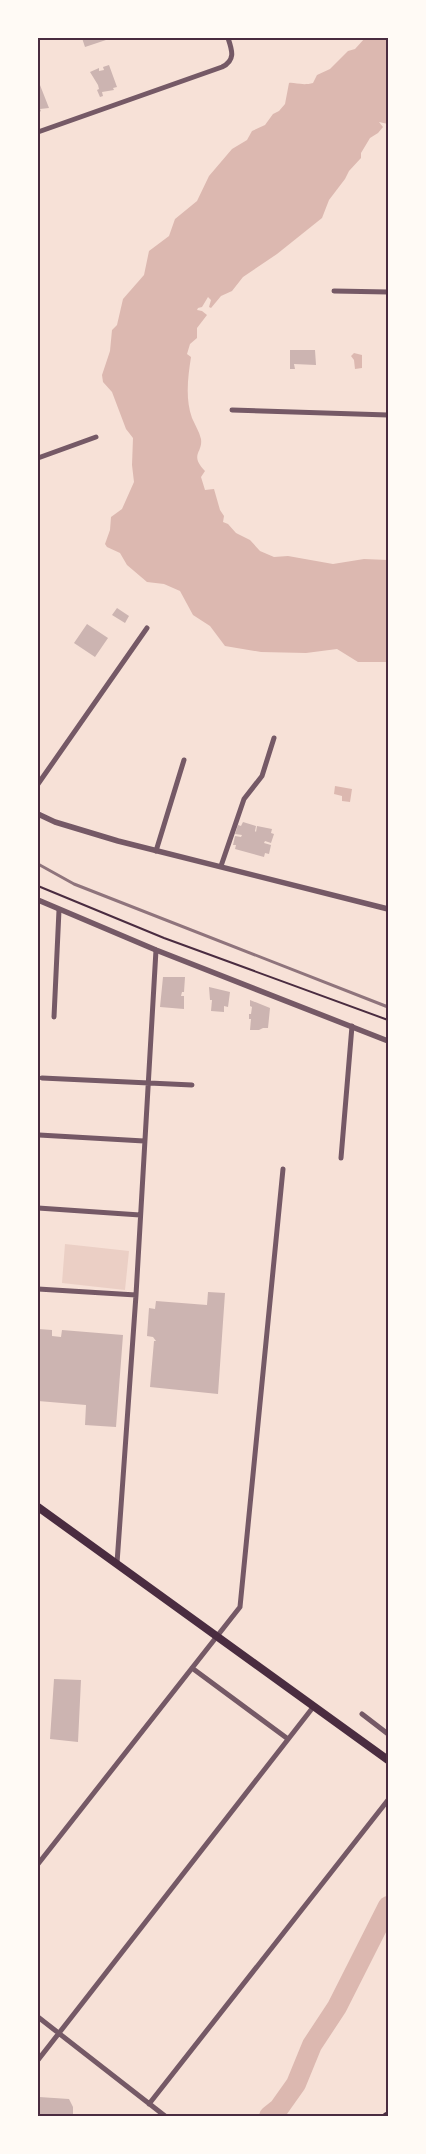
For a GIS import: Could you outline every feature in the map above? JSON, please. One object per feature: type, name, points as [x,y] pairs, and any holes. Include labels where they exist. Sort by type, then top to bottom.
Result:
[{"type":"highway","points":[[38,1507],[388,1760]]},
{"type":"street","points":[[38,132],[222,67],[230,61],[233,52],[228,38]]},
{"type":"street","points":[[334,291],[388,292]]},
{"type":"street","points":[[232,410],[388,415]]},
{"type":"street","points":[[38,458],[96,437]]},
{"type":"street","points":[[38,784],[146,628]]},
{"type":"street","points":[[221,866],[244,800],[262,776],[274,738]]},
{"type":"street","points":[[156,850],[184,760]]},
{"type":"street","points":[[38,814],[81,830],[388,909]]},
{"type":"street","points":[[38,900],[156,950],[388,1041]]},
{"type":"street","points":[[54,1017],[59,910]]},
{"type":"street","points":[[117,1563],[136,1295],[156,950]]},
{"type":"street","points":[[341,1158],[352,1026]]},
{"type":"street","points":[[42,1078],[192,1085]]},
{"type":"street","points":[[39,1135],[144,1141]]},
{"type":"street","points":[[38,1864],[240,1607],[282,1169]]},
{"type":"street","points":[[38,1208],[140,1215]]},
{"type":"street","points":[[38,1289],[136,1295]]},
{"type":"street","points":[[192,1668],[288,1739]]},
{"type":"street","points":[[38,2060],[314,1706]]},
{"type":"street","points":[[362,1714],[388,1734]]},
{"type":"street","points":[[149,2104],[388,1800]]},
{"type":"street","points":[[38,2016],[165,2116]]},
{"type":"path","points":[[38,886],[164,938],[388,1020]]},
{"type":"shaded area","points":[[365,38],[388,38],[388,124],[379,122],[383,127],[370,138],[361,153],[361,158],[349,171],[329,200],[322,218],[277,254],[243,277],[232,291],[221,296],[211,308],[209,307],[211,300],[208,297],[202,307],[198,308],[197,310],[207,315],[197,328],[197,338],[190,344],[187,354],[191,357],[188,395],[192,418],[201,439],[197,457],[205,471],[201,477],[205,490],[214,489],[220,510],[224,516],[223,522],[228,524],[236,533],[250,540],[260,551],[274,557],[288,556],[333,564],[364,559],[388,560],[388,662],[358,662],[337,649],[306,653],[261,652],[225,646],[210,626],[193,615],[180,591],[164,584],[147,582],[127,565],[120,553],[107,547],[105,544],[110,530],[111,517],[122,509],[134,482],[132,465],[133,438],[126,429],[112,392],[103,382],[102,375],[110,351],[112,330],[117,325],[123,299],[144,275],[149,251],[169,236],[175,219],[197,201],[209,176],[232,149],[247,140],[252,131],[265,125],[273,114],[279,111],[285,104],[289,83],[313,83],[317,75],[330,69],[348,51],[355,49]]},
{"type":"shaded area","points":[[354,353],[362,355],[362,368],[355,369],[354,360],[351,356]]},
{"type":"shaded area","points":[[335,786],[352,789],[350,802],[342,801],[342,796],[334,794]]},
{"type":"shaded area","points":[[65,1244],[129,1251],[125,1290],[62,1283]]},
{"type":"building","points":[[82,38],[112,38],[85,47]]},
{"type":"building","points":[[109,65],[117,87],[113,88],[114,90],[102,92],[103,96],[100,97],[97,90],[99,89],[98,85],[90,72],[99,68],[99,71],[104,70],[103,67]]},
{"type":"building","points":[[38,80],[49,108],[40,109],[41,111],[38,113]]},
{"type":"building","points":[[290,350],[315,350],[316,365],[294,364],[295,369],[290,369]]},
{"type":"building","points":[[117,608],[129,616],[125,623],[112,615]]},
{"type":"building","points":[[87,624],[108,638],[95,657],[74,643]]},
{"type":"building","points":[[243,822],[256,826],[256,832],[257,826],[272,829],[271,833],[274,834],[271,843],[265,841],[264,843],[271,845],[269,854],[265,853],[264,857],[235,849],[236,845],[233,845],[235,836],[241,837],[242,835],[235,834],[238,825],[241,826]]},
{"type":"building","points":[[163,977],[185,977],[184,992],[182,992],[181,996],[184,996],[184,1009],[160,1007]]},
{"type":"building","points":[[209,987],[230,992],[228,1007],[224,1006],[224,1012],[211,1011],[212,1000],[210,1000]]},
{"type":"building","points":[[250,1000],[270,1008],[268,1028],[250,1030],[251,1019],[249,1019],[249,1014],[251,1014],[252,1007],[250,1006]]},
{"type":"building","points":[[208,1292],[225,1293],[218,1394],[150,1387],[154,1341],[156,1341],[153,1337],[147,1336],[149,1308],[155,1309],[156,1301],[207,1305]]},
{"type":"building","points":[[38,1329],[52,1330],[52,1336],[61,1337],[62,1330],[123,1335],[116,1427],[85,1425],[86,1405],[38,1401]]},
{"type":"building","points":[[54,1679],[81,1680],[78,1742],[50,1739]]},
{"type":"building","points":[[39,2097],[69,2099],[73,2107],[73,2116],[38,2116]]},
{"type":"waterway","points":[[269,2116],[279,2108],[296,2084],[312,2045],[337,2007],[388,1906]]},
{"type":"railway","points":[[38,864],[74,884],[388,1007]]}]
